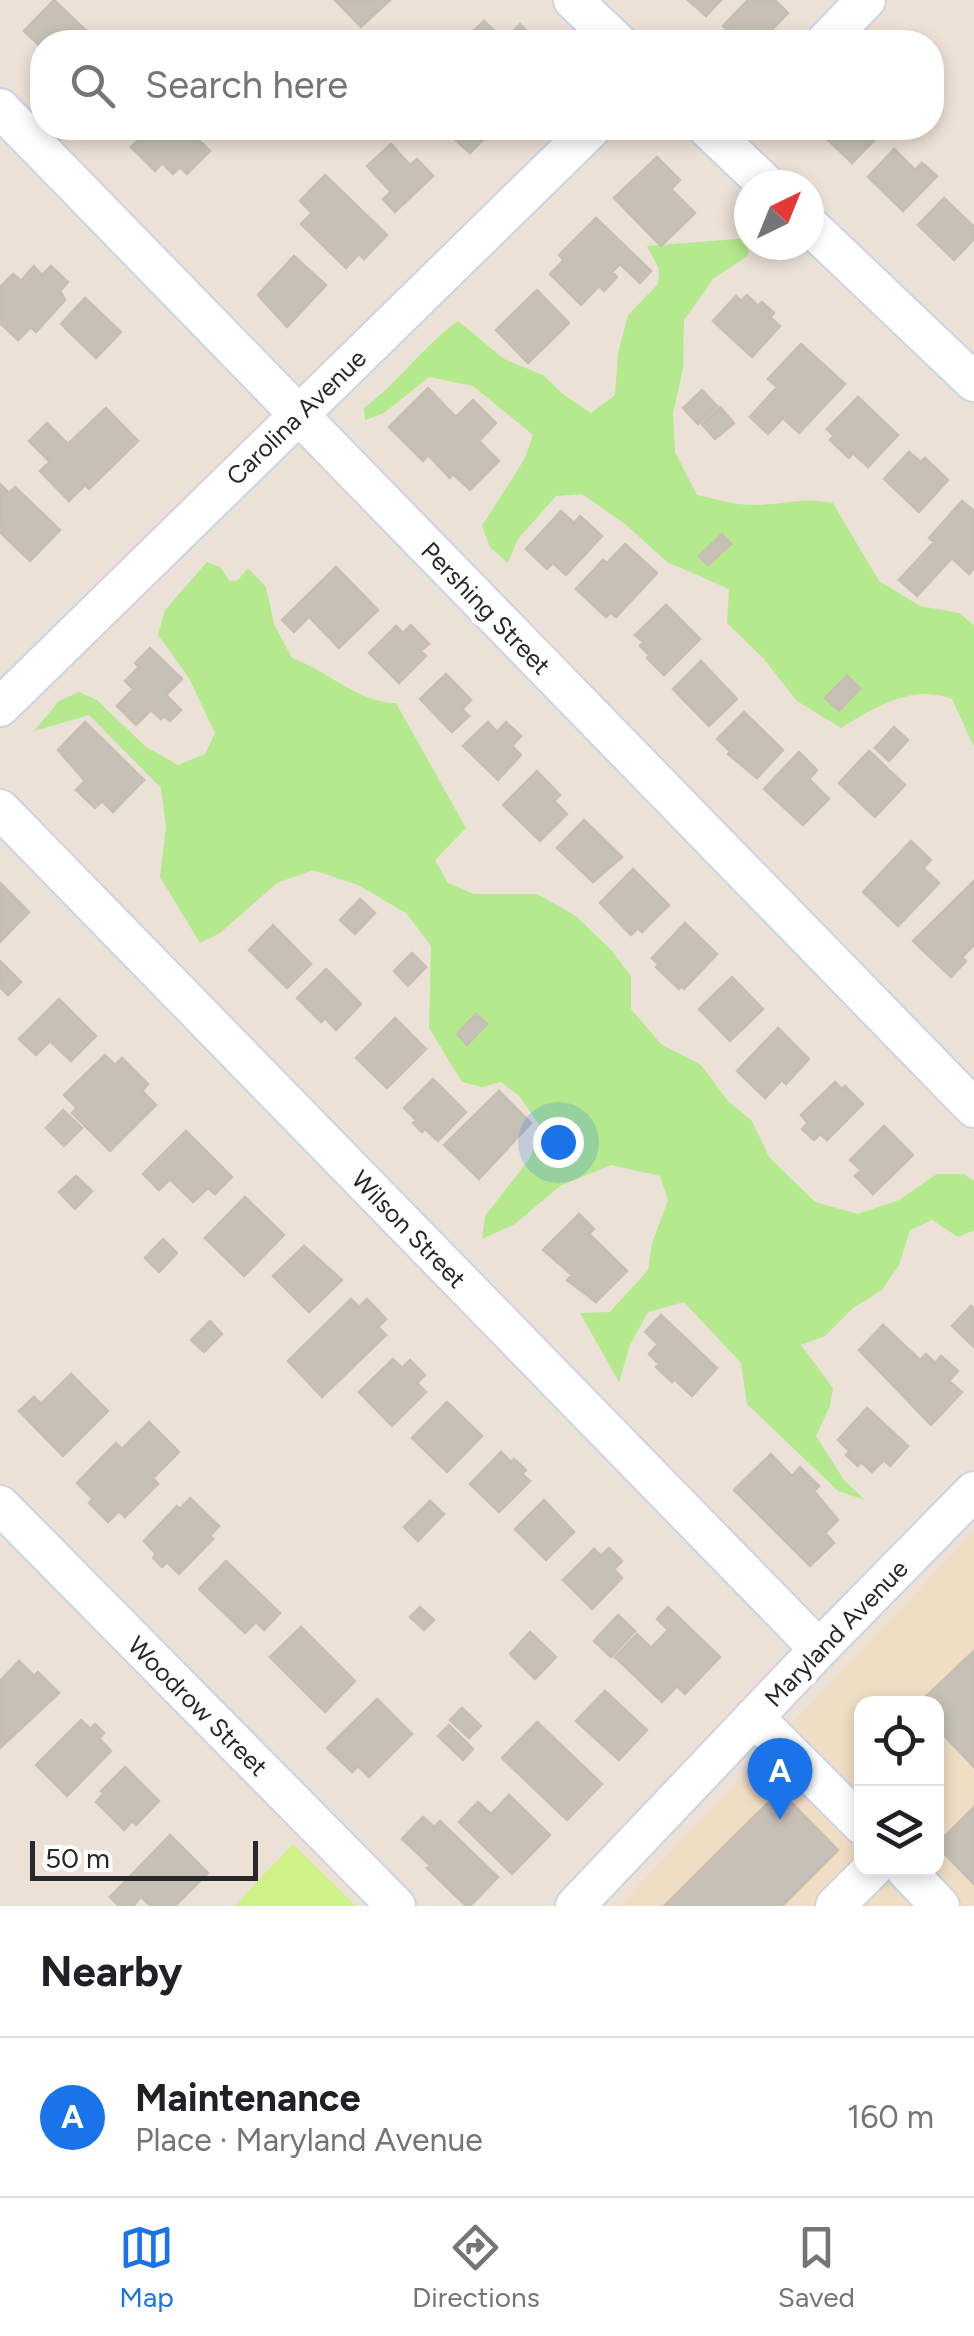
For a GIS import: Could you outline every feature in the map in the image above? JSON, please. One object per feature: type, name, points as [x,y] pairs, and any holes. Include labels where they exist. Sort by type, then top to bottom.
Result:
[{"type":"street","points":[[573,0],[604,30]]},
{"type":"street","points":[[837,30],[866,0]]},
{"type":"street","name":"Pershing Street","points":[[0,108],[30,139]]},
{"type":"street","name":"Pershing Street","points":[[31,140],[974,1108]]},
{"type":"street","name":"Carolina Avenue","points":[[0,707],[580,140]]},
{"type":"street","points":[[731,140],[755,170]]},
{"type":"street","points":[[824,239],[974,382]]},
{"type":"street","name":"Wilson Street","points":[[0,809],[818,1649]]},
{"type":"street","name":"Maryland Avenue","points":[[576,1906],[818,1649],[974,1491]]},
{"type":"street","name":"Woodrow Street","points":[[0,1505],[396,1906]]},
{"type":"street","points":[[754,1717],[854,1817]]},
{"type":"street","points":[[835,1906],[865,1876]]},
{"type":"street","points":[[912,1876],[940,1906]]},
{"type":"shaded area","points":[[974,1531],[974,1906],[619,1906]]},
{"type":"green space","points":[[734,239],[734,260],[742,260],[714,278],[684,320],[683,369],[673,413],[675,452],[697,495],[746,505],[833,503],[879,581],[920,606],[960,613],[974,626],[974,747],[952,699],[937,695],[894,700],[841,728],[797,701],[764,659],[727,623],[729,589],[667,562],[625,524],[582,494],[556,496],[518,539],[508,563],[490,547],[482,526],[525,458],[533,435],[473,386],[429,377],[384,413],[365,420],[364,408],[458,321],[504,359],[543,375],[591,413],[615,395],[618,353],[628,315],[658,284],[659,269],[647,246]]},
{"type":"green space","points":[[207,562],[220,567],[230,581],[238,580],[248,568],[266,587],[274,624],[292,658],[357,693],[396,703],[466,828],[435,860],[448,883],[474,894],[537,894],[576,916],[631,976],[631,1009],[661,1044],[701,1065],[728,1101],[752,1121],[769,1157],[815,1202],[858,1214],[899,1200],[937,1174],[964,1174],[974,1181],[974,1230],[958,1237],[932,1220],[910,1230],[899,1265],[882,1290],[853,1308],[825,1336],[801,1345],[833,1388],[830,1406],[816,1436],[844,1480],[865,1500],[838,1491],[747,1404],[741,1363],[684,1302],[648,1312],[630,1345],[619,1382],[580,1313],[610,1312],[648,1270],[652,1243],[668,1200],[660,1176],[611,1165],[560,1186],[515,1224],[482,1239],[485,1216],[528,1161],[543,1130],[519,1096],[501,1082],[482,1087],[462,1082],[429,1028],[431,946],[406,913],[358,885],[313,870],[277,883],[220,933],[200,943],[160,877],[166,827],[161,788],[89,715],[34,731],[59,701],[79,692],[97,700],[146,747],[178,765],[205,754],[215,733],[189,678],[158,635],[165,610]]},
{"type":"green space","points":[[293,1844],[356,1906],[234,1906]]},
{"type":"building","points":[[54,0],[85,30],[30,30],[30,37],[24,31]]},
{"type":"building","points":[[335,0],[390,0],[361,27]]},
{"type":"building","points":[[688,0],[721,0],[706,16]]},
{"type":"building","points":[[748,0],[775,0],[788,13],[772,30],[728,30],[723,26]]},
{"type":"building","points":[[484,21],[493,30],[475,30]]},
{"type":"building","points":[[138,140],[199,140],[210,151],[187,174],[180,167],[173,174],[162,163],[155,171],[131,147]]},
{"type":"building","points":[[455,140],[482,140],[470,153]]},
{"type":"building","points":[[828,140],[874,140],[852,163]]},
{"type":"building","points":[[391,144],[410,165],[417,159],[433,176],[395,212],[383,199],[391,192],[367,166]]},
{"type":"building","points":[[894,149],[915,170],[922,163],[937,176],[903,211],[868,177]]},
{"type":"building","points":[[657,157],[680,180],[671,189],[695,213],[661,246],[614,198]]},
{"type":"building","points":[[325,175],[387,235],[364,259],[359,254],[346,268],[301,224],[312,213],[300,201]]},
{"type":"building","points":[[944,198],[974,227],[974,239],[954,260],[918,225]]},
{"type":"building","points":[[596,218],[651,271],[640,283],[620,264],[612,272],[617,277],[604,291],[599,286],[581,305],[550,274],[564,260],[559,255]]},
{"type":"building","points":[[294,256],[326,285],[287,327],[258,295]]},
{"type":"building","points":[[34,266],[42,275],[51,266],[68,282],[60,291],[65,300],[36,332],[31,327],[18,340],[0,323],[0,287],[13,274],[21,281]]},
{"type":"building","points":[[537,290],[569,323],[528,363],[496,330]]},
{"type":"building","points":[[747,295],[758,306],[762,302],[774,313],[770,317],[780,326],[752,357],[713,321],[736,296],[741,301]]},
{"type":"building","points":[[85,298],[121,332],[96,358],[61,324]]},
{"type":"building","points":[[801,344],[845,384],[799,433],[783,418],[768,434],[750,417],[777,387],[768,379]]},
{"type":"building","points":[[428,388],[456,417],[473,400],[496,423],[479,441],[499,461],[470,490],[453,474],[450,478],[428,455],[423,461],[389,427]]},
{"type":"building","points":[[702,390],[717,406],[698,424],[683,408]]},
{"type":"building","points":[[858,397],[898,435],[868,467],[853,453],[849,458],[830,440],[834,436],[827,429]]},
{"type":"building","points":[[720,407],[734,423],[715,439],[702,424]]},
{"type":"building","points":[[106,408],[138,441],[89,489],[85,485],[69,501],[40,471],[50,462],[29,441],[47,423],[68,444]]},
{"type":"building","points":[[909,452],[921,462],[925,458],[948,480],[919,512],[884,479]]},
{"type":"building","points":[[1,485],[9,493],[15,487],[60,530],[30,561],[0,532]]},
{"type":"building","points":[[962,501],[974,511],[974,568],[969,574],[952,558],[917,596],[899,580],[934,542],[929,538]]},
{"type":"building","points":[[561,511],[574,523],[580,516],[602,536],[566,575],[553,563],[547,569],[526,549]]},
{"type":"building","points":[[722,534],[731,544],[708,565],[699,556]]},
{"type":"building","points":[[625,544],[657,573],[616,617],[611,613],[606,617],[576,589],[603,560],[607,563]]},
{"type":"building","points":[[336,567],[378,610],[339,648],[309,617],[294,632],[282,620]]},
{"type":"building","points":[[666,605],[700,639],[664,675],[647,658],[649,655],[640,646],[643,642],[635,635]]},
{"type":"building","points":[[411,625],[429,644],[421,651],[426,656],[399,683],[369,653],[396,626],[403,633]]},
{"type":"building","points":[[150,648],[182,679],[166,695],[181,710],[170,721],[151,710],[136,725],[117,706],[133,689],[125,681],[139,667],[135,663]]},
{"type":"building","points":[[701,661],[737,699],[709,726],[673,689]]},
{"type":"building","points":[[446,674],[471,700],[462,709],[469,716],[452,732],[420,699]]},
{"type":"building","points":[[847,676],[860,688],[839,711],[825,698]]},
{"type":"building","points":[[744,712],[783,750],[757,778],[728,754],[730,751],[717,739]]},
{"type":"building","points":[[85,722],[144,780],[113,812],[102,801],[95,808],[76,790],[85,781],[58,750]]},
{"type":"building","points":[[488,722],[497,732],[506,722],[521,736],[512,746],[521,755],[498,780],[463,746]]},
{"type":"building","points":[[894,727],[908,740],[889,761],[875,748]]},
{"type":"building","points":[[869,751],[905,785],[875,817],[839,783]]},
{"type":"building","points":[[799,752],[817,770],[809,779],[829,799],[803,825],[764,789]]},
{"type":"building","points":[[537,771],[560,795],[554,801],[567,814],[540,841],[503,805]]},
{"type":"building","points":[[584,820],[622,857],[593,882],[557,848]]},
{"type":"building","points":[[911,841],[931,860],[923,868],[939,883],[898,926],[863,892]]},
{"type":"building","points":[[633,869],[669,905],[642,932],[638,928],[631,935],[600,903]]},
{"type":"building","points":[[974,881],[974,945],[951,977],[913,941]]},
{"type":"building","points":[[0,883],[29,912],[0,942]]},
{"type":"building","points":[[360,899],[375,913],[355,934],[340,920]]},
{"type":"building","points":[[685,923],[717,954],[684,989],[679,989],[652,958]]},
{"type":"building","points":[[273,925],[311,964],[287,988],[249,950]]},
{"type":"building","points":[[412,953],[426,967],[408,986],[394,971]]},
{"type":"building","points":[[0,961],[21,982],[8,995],[0,987]]},
{"type":"building","points":[[326,969],[361,1004],[336,1030],[325,1018],[321,1022],[297,998]]},
{"type":"building","points":[[732,977],[763,1009],[730,1041],[699,1009]]},
{"type":"building","points":[[59,999],[96,1036],[71,1061],[50,1041],[36,1055],[19,1039]]},
{"type":"building","points":[[476,1014],[487,1024],[467,1045],[457,1034]]},
{"type":"building","points":[[395,1018],[426,1049],[387,1088],[356,1058]]},
{"type":"building","points":[[778,1028],[809,1059],[786,1084],[782,1080],[765,1098],[737,1071]]},
{"type":"building","points":[[105,1055],[115,1065],[122,1058],[148,1084],[142,1091],[156,1105],[110,1151],[72,1113],[77,1108],[64,1095]]},
{"type":"building","points":[[433,1079],[466,1112],[438,1141],[425,1129],[422,1132],[404,1108]]},
{"type":"building","points":[[835,1082],[842,1089],[845,1086],[863,1104],[827,1140],[820,1134],[814,1140],[802,1129],[808,1123],[801,1115]]},
{"type":"building","points":[[499,1091],[531,1123],[479,1179],[444,1145]]},
{"type":"building","points":[[63,1110],[82,1128],[64,1146],[46,1128]]},
{"type":"building","points":[[884,1126],[913,1155],[873,1194],[855,1176],[861,1170],[850,1160]]},
{"type":"building","points":[[186,1131],[232,1177],[215,1194],[208,1188],[193,1202],[170,1179],[159,1190],[143,1174]]},
{"type":"building","points":[[76,1176],[92,1191],[75,1209],[59,1192]]},
{"type":"building","points":[[245,1197],[284,1235],[244,1276],[205,1238]]},
{"type":"building","points":[[579,1214],[594,1229],[589,1234],[627,1271],[596,1302],[567,1280],[572,1275],[543,1250]]},
{"type":"building","points":[[163,1239],[177,1253],[159,1272],[145,1258]]},
{"type":"building","points":[[304,1246],[342,1280],[309,1312],[273,1276]]},
{"type":"building","points":[[351,1299],[359,1307],[367,1299],[386,1319],[378,1327],[386,1335],[322,1397],[288,1361]]},
{"type":"building","points":[[971,1306],[974,1309],[974,1347],[952,1326]]},
{"type":"building","points":[[661,1315],[717,1368],[692,1396],[656,1367],[659,1364],[649,1354],[658,1344],[645,1332]]},
{"type":"building","points":[[210,1321],[222,1334],[204,1352],[191,1340]]},
{"type":"building","points":[[883,1325],[920,1360],[926,1354],[935,1363],[941,1356],[958,1371],[949,1381],[962,1392],[931,1425],[859,1350]]},
{"type":"building","points":[[393,1359],[402,1368],[410,1360],[425,1375],[417,1383],[426,1392],[392,1426],[359,1392]]},
{"type":"building","points":[[71,1374],[108,1411],[63,1456],[19,1411],[34,1397],[41,1404]]},
{"type":"building","points":[[447,1402],[482,1436],[447,1472],[412,1438]]},
{"type":"building","points":[[867,1408],[908,1446],[890,1466],[884,1460],[872,1472],[846,1455],[849,1451],[838,1440]]},
{"type":"building","points":[[149,1422],[179,1452],[153,1478],[158,1484],[125,1517],[119,1511],[108,1522],[89,1503],[93,1499],[77,1483],[116,1443],[122,1449]]},
{"type":"building","points":[[501,1452],[526,1470],[522,1474],[530,1481],[499,1512],[470,1484]]},
{"type":"building","points":[[771,1454],[792,1476],[800,1467],[819,1486],[814,1491],[838,1520],[825,1533],[834,1543],[810,1566],[734,1490]]},
{"type":"building","points":[[190,1498],[219,1526],[210,1536],[213,1539],[179,1574],[167,1562],[162,1567],[144,1541],[177,1506],[180,1509]]},
{"type":"building","points":[[544,1500],[574,1532],[546,1560],[515,1529]]},
{"type":"building","points":[[430,1501],[444,1514],[418,1541],[404,1527]]},
{"type":"building","points":[[609,1548],[622,1561],[614,1569],[622,1578],[592,1609],[563,1580],[594,1549],[601,1556]]},
{"type":"building","points":[[226,1561],[280,1613],[264,1630],[256,1622],[245,1633],[199,1589]]},
{"type":"building","points":[[420,1607],[434,1620],[424,1630],[410,1617]]},
{"type":"building","points":[[668,1607],[720,1657],[685,1694],[677,1686],[662,1702],[615,1657],[637,1634],[651,1648],[668,1630],[657,1619]]},
{"type":"building","points":[[618,1615],[635,1631],[611,1657],[594,1641]]},
{"type":"building","points":[[301,1627],[355,1681],[325,1712],[270,1657]]},
{"type":"building","points":[[530,1632],[556,1657],[535,1679],[510,1654]]},
{"type":"building","points":[[974,1651],[974,1767],[944,1735],[944,1696],[926,1696]]},
{"type":"building","points":[[19,1661],[34,1676],[38,1672],[59,1693],[0,1748],[0,1681]]},
{"type":"building","points":[[605,1691],[647,1730],[619,1760],[576,1721]]},
{"type":"building","points":[[377,1699],[412,1734],[369,1777],[358,1766],[352,1772],[327,1748]]},
{"type":"building","points":[[462,1708],[481,1726],[469,1738],[450,1720]]},
{"type":"building","points":[[81,1720],[90,1729],[95,1724],[104,1733],[99,1738],[111,1751],[67,1796],[36,1765]]},
{"type":"building","points":[[537,1722],[602,1784],[567,1820],[502,1758]]},
{"type":"building","points":[[449,1725],[473,1749],[463,1760],[438,1736]]},
{"type":"building","points":[[125,1767],[159,1801],[136,1825],[132,1821],[124,1830],[96,1802],[104,1793],[101,1791]]},
{"type":"building","points":[[780,1791],[838,1850],[782,1906],[664,1906]]},
{"type":"building","points":[[509,1795],[550,1835],[512,1874],[459,1822],[478,1802],[491,1814]]},
{"type":"building","points":[[974,1807],[974,1884],[944,1853],[944,1837]]},
{"type":"building","points":[[423,1817],[434,1827],[440,1821],[498,1877],[470,1906],[427,1868],[430,1865],[402,1839]]},
{"type":"building","points":[[170,1835],[208,1873],[175,1906],[151,1906],[141,1897],[133,1906],[119,1906],[110,1897]]},
{"type":"place","name":"Maintenance","points":[[780,1820]]}]
